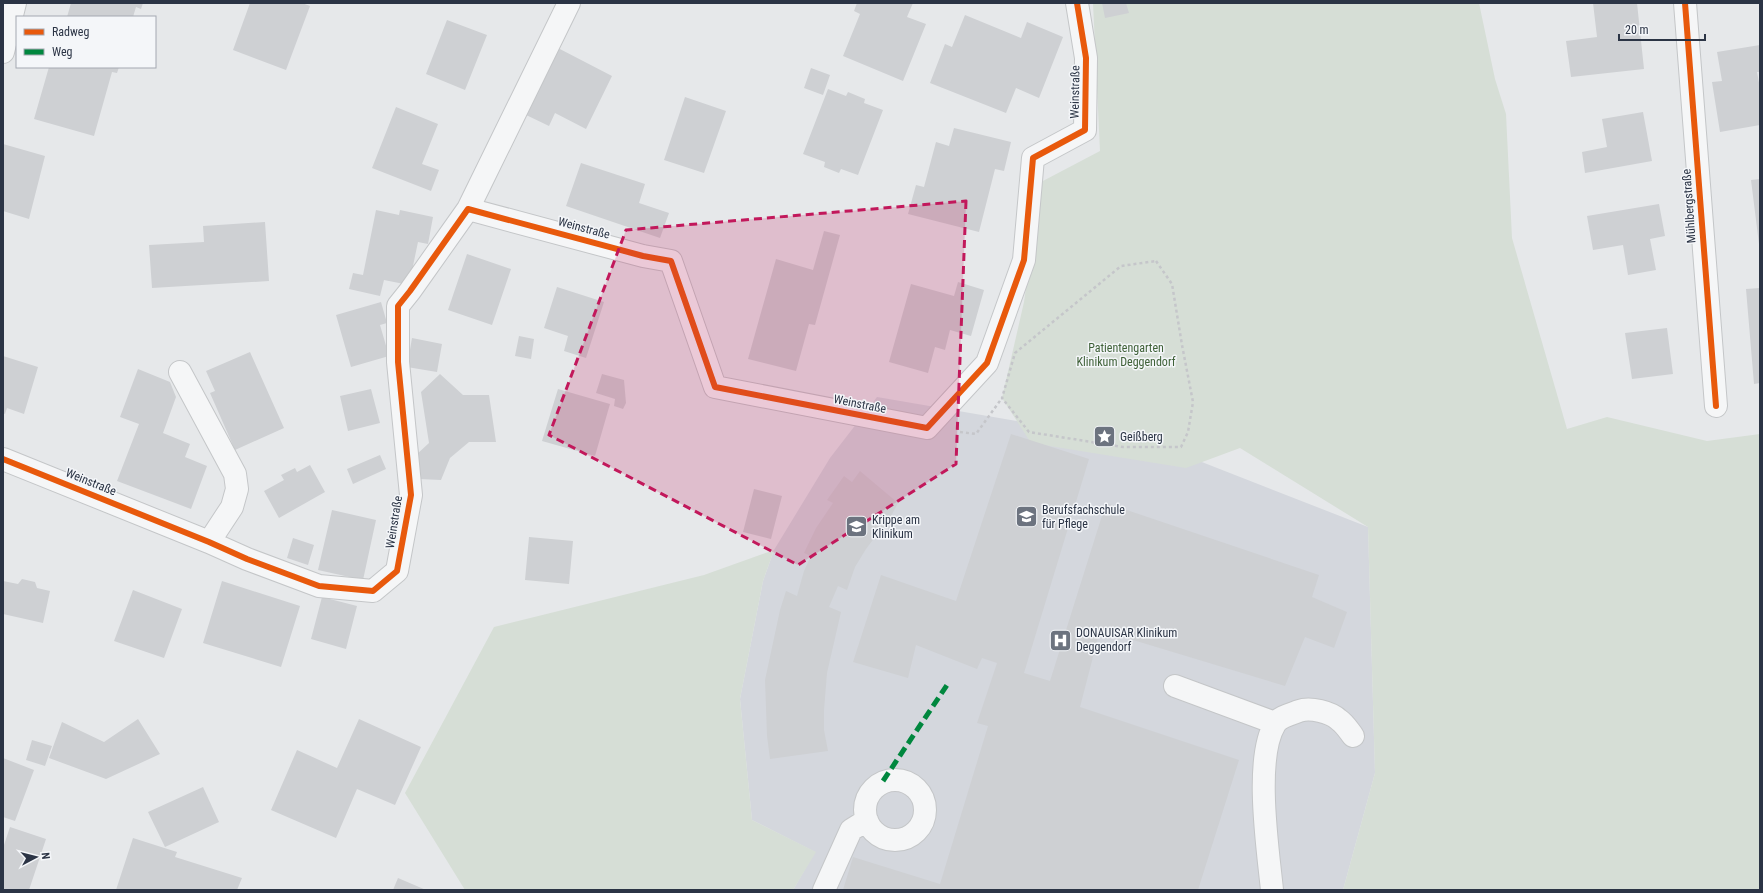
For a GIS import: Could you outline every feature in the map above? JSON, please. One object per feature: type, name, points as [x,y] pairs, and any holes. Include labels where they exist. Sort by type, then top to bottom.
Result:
[{"type":"street","points":[[3,52],[15,3]]},
{"type":"street","name":"Weinstraße","points":[[3,459],[209,542],[247,559],[319,586],[373,591],[397,571],[410,495],[398,362],[398,306],[468,209],[569,3]]},
{"type":"street","name":"Weinstraße","points":[[468,209],[643,256],[671,261],[715,387],[927,428],[987,363],[1024,260],[1033,158],[1086,130],[1086,58],[1077,3]]},
{"type":"street","name":"Mühlbergstraße","points":[[1685,3],[1716,406]]},
{"type":"street","points":[[180,372],[235,474],[237,489],[232,508],[209,542]]},
{"type":"street","points":[[1175,686],[1275,723]]},
{"type":"street","points":[[1272,890],[1263,773],[1266,747],[1275,723],[1302,710],[1322,712],[1338,719],[1354,736]]},
{"type":"street","points":[[824,890],[851,830],[867,820]]},
{"type":"path","points":[[927,428],[976,434],[1002,398],[1014,353],[1121,266],[1156,261],[1172,284],[1193,402],[1188,432],[1181,447],[1123,447],[1029,432],[1002,398]]},
{"type":"highlighted area","points":[[966,201],[956,464],[798,565],[549,435],[626,230]]},
{"type":"shaded area","name":"DONAUISAR Klinikum Deggendorf","points":[[877,397],[1161,446],[1368,527],[1375,773],[1343,890],[793,890],[815,852],[752,820],[740,699],[763,581],[774,550],[830,458]]},
{"type":"green space","name":"Patientengarten Klinikum Deggendorf","points":[[1093,3],[1479,3],[1495,79],[1506,114],[1512,238],[1567,429],[1607,417],[1707,441],[1760,434],[1760,890],[1343,890],[1375,773],[1368,527],[1240,448],[1186,468],[1031,443],[1002,398],[1024,302],[1041,182],[1100,151]]},
{"type":"green space","points":[[774,550],[763,581],[740,699],[752,820],[816,852],[793,890],[465,890],[405,793],[494,627],[704,575]]},
{"type":"building","points":[[71,3],[143,3],[141,9],[136,7],[133,16],[67,16]]},
{"type":"building","points":[[250,3],[302,3],[310,6],[286,70],[233,50]]},
{"type":"building","points":[[857,3],[913,3],[907,17],[926,24],[903,81],[843,56],[860,14],[854,11]]},
{"type":"building","points":[[1102,3],[1126,3],[1129,13],[1105,18]]},
{"type":"building","points":[[1593,3],[1637,3],[1644,69],[1571,77],[1566,41],[1597,37]]},
{"type":"building","points":[[965,15],[1021,38],[1027,22],[1063,37],[1039,98],[1016,88],[1006,113],[930,83],[945,44],[952,47]]},
{"type":"building","points":[[447,20],[487,35],[465,90],[426,74]]},
{"type":"building","points":[[1760,45],[1760,72],[1757,72],[1760,88],[1760,125],[1720,132],[1712,82],[1722,81],[1717,52]]},
{"type":"building","points":[[556,47],[612,76],[586,129],[555,113],[549,126],[522,113]]},
{"type":"building","points":[[49,68],[119,68],[117,73],[112,72],[94,136],[34,119]]},
{"type":"building","points":[[811,68],[830,75],[823,95],[804,88]]},
{"type":"building","points":[[828,89],[846,96],[848,92],[865,99],[864,103],[883,110],[858,175],[841,169],[839,173],[824,167],[825,162],[803,154]]},
{"type":"building","points":[[685,97],[726,111],[704,173],[664,160]]},
{"type":"building","points":[[396,107],[438,124],[422,164],[439,170],[431,191],[372,168]]},
{"type":"building","points":[[1643,112],[1652,161],[1585,173],[1582,152],[1607,147],[1602,119]]},
{"type":"building","points":[[954,128],[1011,142],[1004,171],[995,169],[979,232],[908,214],[916,185],[924,187],[936,142],[949,146]]},
{"type":"building","points":[[3,144],[45,156],[29,219],[3,211]]},
{"type":"building","points":[[581,163],[645,184],[639,203],[669,213],[660,238],[566,206]]},
{"type":"building","points":[[1760,179],[1760,244],[1759,244],[1751,180]]},
{"type":"building","points":[[1659,204],[1665,236],[1650,239],[1656,270],[1628,275],[1623,245],[1593,250],[1587,216]]},
{"type":"building","points":[[376,210],[399,215],[400,210],[433,217],[428,244],[418,242],[409,285],[384,280],[380,296],[349,289],[353,273],[363,275]]},
{"type":"building","points":[[265,222],[269,281],[152,288],[149,245],[204,242],[203,226]]},
{"type":"building","points":[[824,231],[840,235],[815,325],[809,324],[796,371],[748,359],[776,259],[813,270]]},
{"type":"building","points":[[467,254],[511,269],[492,325],[448,310]]},
{"type":"building","points":[[958,282],[984,290],[971,336],[950,330],[945,350],[935,347],[928,373],[889,362],[911,284],[954,296]]},
{"type":"building","points":[[557,287],[604,302],[586,358],[564,351],[568,336],[544,328]]},
{"type":"building","points":[[1760,288],[1760,383],[1754,384],[1746,289]]},
{"type":"building","points":[[381,302],[387,323],[380,325],[389,356],[351,367],[336,315]]},
{"type":"building","points":[[1667,328],[1673,374],[1632,379],[1625,333]]},
{"type":"building","points":[[519,336],[534,339],[531,359],[515,356]]},
{"type":"building","points":[[412,338],[442,344],[437,372],[407,367]]},
{"type":"building","points":[[250,352],[284,428],[235,450],[210,393],[215,391],[206,371]]},
{"type":"building","points":[[3,356],[38,367],[24,414],[7,408],[5,414],[3,413]]},
{"type":"building","points":[[138,369],[170,382],[176,397],[163,433],[190,444],[185,457],[207,466],[191,509],[117,481],[139,424],[120,417]]},
{"type":"building","points":[[440,374],[463,395],[489,395],[496,442],[469,442],[450,458],[441,480],[419,479],[416,455],[429,443],[421,392]]},
{"type":"building","points":[[602,374],[624,380],[626,403],[623,409],[614,406],[615,399],[596,393]]},
{"type":"building","points":[[371,389],[380,423],[348,431],[340,396]]},
{"type":"building","points":[[558,389],[610,404],[595,456],[542,441]]},
{"type":"building","points":[[1011,434],[1089,459],[1024,673],[1050,681],[1106,503],[1319,575],[1312,597],[1347,612],[1334,648],[1305,637],[1285,686],[1100,630],[1080,707],[1239,760],[1198,890],[843,890],[853,857],[940,884],[988,726],[977,723],[997,663],[982,658],[977,669],[916,645],[908,678],[853,662],[881,575],[956,601]]},
{"type":"building","points":[[380,455],[386,469],[353,484],[347,469]]},
{"type":"building","points":[[310,465],[325,492],[279,518],[264,491],[284,480],[281,475],[295,468],[297,472]]},
{"type":"building","points":[[860,471],[898,503],[891,516],[866,549],[855,567],[847,590],[838,586],[829,607],[841,612],[827,673],[824,730],[828,751],[770,759],[767,736],[765,680],[780,610],[786,591],[797,596],[804,571],[811,556],[804,553],[816,528],[833,503],[827,500],[844,476],[852,482]]},
{"type":"building","points":[[754,489],[782,496],[771,539],[743,532]]},
{"type":"building","points":[[332,510],[376,520],[363,580],[318,570]]},
{"type":"building","points":[[529,537],[573,541],[569,584],[525,580]]},
{"type":"building","points":[[293,538],[314,545],[308,565],[287,558]]},
{"type":"building","points":[[22,579],[35,582],[37,588],[50,591],[43,623],[3,614],[3,581],[18,584]]},
{"type":"building","points":[[222,581],[300,606],[281,667],[203,643]]},
{"type":"building","points":[[133,590],[182,609],[164,658],[114,641]]},
{"type":"building","points":[[322,597],[357,606],[346,649],[311,639]]},
{"type":"building","points":[[138,719],[160,754],[106,779],[49,758],[62,722],[104,742]]},
{"type":"building","points":[[359,719],[421,747],[395,805],[357,789],[336,838],[271,810],[297,750],[337,768]]},
{"type":"building","points":[[32,740],[52,746],[45,766],[26,760]]},
{"type":"building","points":[[3,758],[34,770],[15,821],[3,817]]},
{"type":"building","points":[[203,787],[219,822],[165,847],[148,812]]},
{"type":"building","points":[[10,827],[46,839],[29,890],[3,890],[3,848]]},
{"type":"building","points":[[133,838],[177,852],[175,857],[242,878],[237,890],[116,890]]},
{"type":"building","points":[[398,878],[426,890],[393,890]]},
{"type":"marked path","points":[[883,781],[949,682]]},
{"type":"cycle path","points":[[3,459],[209,542],[247,559],[319,586],[373,591],[397,571],[411,495],[398,362],[398,306],[468,209],[643,256],[671,261],[715,387],[927,428],[987,363],[1024,260],[1033,158],[1085,130],[1086,58],[1077,3]]},
{"type":"cycle path","points":[[1685,3],[1716,406]]},
{"type":"place","name":"Geißberg","points":[[1105,437]]},
{"type":"place","name":"Berufsfachschule für Pflege","points":[[1027,517]]},
{"type":"place","name":"Krippe am Klinikum","points":[[856,527]]},
{"type":"place","name":"DONAUISAR Klinikum Deggendorf","points":[[1061,640]]}]
